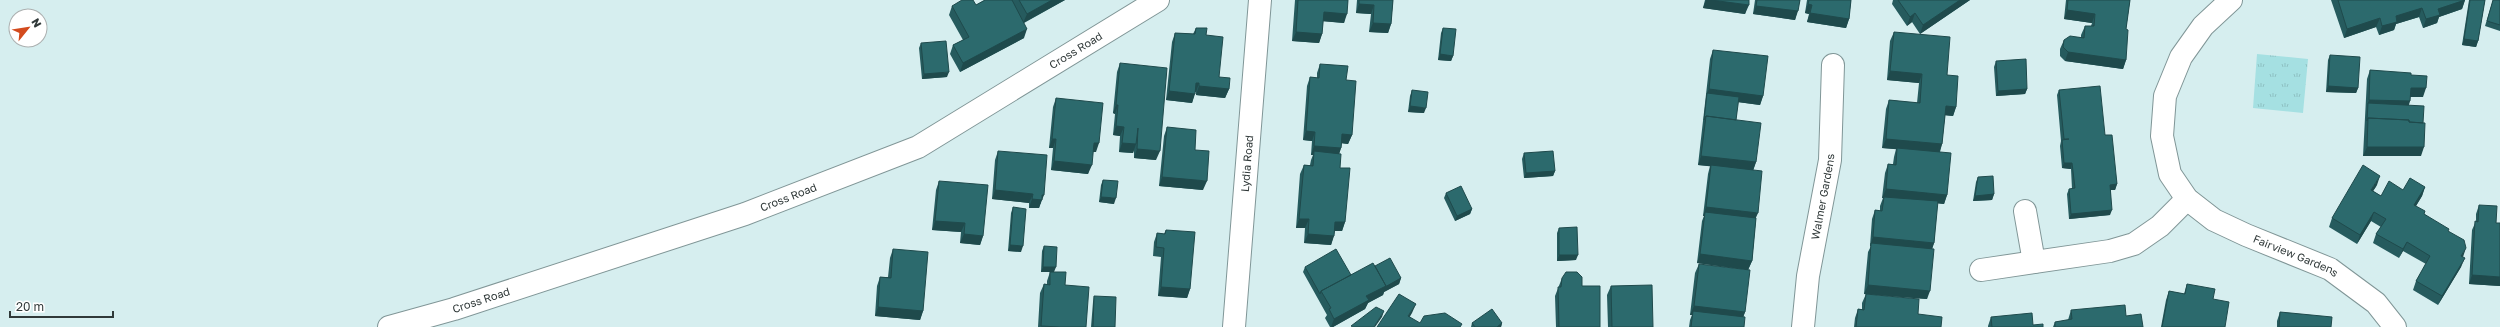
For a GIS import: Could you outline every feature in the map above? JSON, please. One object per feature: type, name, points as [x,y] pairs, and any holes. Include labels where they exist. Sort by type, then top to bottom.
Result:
[{"type":"street","name":"Cross Road","points":[[389,327],[454,310],[745,214],[918,147],[1158,0]]},
{"type":"street","name":"Lydia Road","points":[[1234,327],[1260,0]]},
{"type":"street","name":"Fairview Gardens","points":[[2231,0],[2203,26],[2181,57],[2165,96],[2162,136],[2170,174],[2187,199],[2221,223],[2330,269],[2376,303],[2395,327]]},
{"type":"street","name":"Walmer Gardens","points":[[1803,327],[1808,276],[1830,160],[1833,65]]},
{"type":"street","points":[[1981,270],[2110,251],[2134,244],[2160,226],[2187,199]]},
{"type":"street","points":[[2025,211],[2034,262]]},
{"type":"green space","points":[[2257,54],[2308,59],[2303,113],[2253,108]]},
{"type":"building","points":[[962,0],[973,0],[976,5],[985,0],[1012,0],[1027,29],[963,63],[953,45],[969,37],[952,6]]},
{"type":"building","points":[[1019,0],[1052,0],[1027,14]]},
{"type":"building","points":[[1298,0],[1348,0],[1347,14],[1324,12],[1322,34],[1296,32]]},
{"type":"building","points":[[1359,0],[1393,0],[1391,24],[1373,23],[1374,5],[1359,4]]},
{"type":"building","points":[[1711,0],[1749,0],[1749,5]]},
{"type":"building","points":[[1757,0],[1800,0],[1798,11],[1756,6]]},
{"type":"building","points":[[1809,0],[1851,0],[1849,19],[1810,13],[1812,5],[1808,4]]},
{"type":"building","points":[[1898,0],[1960,0],[1923,25],[1915,13],[1910,17]]},
{"type":"building","points":[[2068,0],[2130,0],[2126,29],[2128,30],[2126,60],[2068,52],[2063,47],[2064,40],[2070,36],[2084,38],[2085,26],[2094,26],[2095,14],[2067,10]]},
{"type":"building","points":[[2338,0],[2465,0],[2438,9],[2440,15],[2426,19],[2422,8],[2396,16],[2397,22],[2382,26],[2380,18],[2347,29]]},
{"type":"building","points":[[2470,0],[2485,0],[2478,41],[2464,39]]},
{"type":"building","points":[[2493,0],[2500,0],[2500,25],[2487,21]]},
{"type":"building","points":[[1196,28],[1207,28],[1206,35],[1223,37],[1219,77],[1230,78],[1229,89],[1199,86],[1199,83],[1196,83],[1195,94],[1169,91],[1175,33],[1195,34]]},
{"type":"building","points":[[1443,28],[1456,29],[1453,56],[1440,54]]},
{"type":"building","points":[[1894,32],[1950,37],[1947,75],[1958,76],[1956,107],[1946,106],[1942,144],[1886,139],[1889,100],[1920,103],[1922,74],[1890,71]]},
{"type":"building","points":[[946,41],[949,72],[924,74],[921,43]]},
{"type":"building","points":[[1713,50],[1768,56],[1763,96],[1709,89]]},
{"type":"building","points":[[2330,55],[2360,57],[2358,88],[2328,86]]},
{"type":"building","points":[[2026,59],[2027,89],[1998,91],[1996,61]]},
{"type":"building","points":[[1120,63],[1167,68],[1160,151],[1137,149],[1138,128],[1136,144],[1122,143],[1124,127],[1116,126],[1118,105],[1116,105]]},
{"type":"building","points":[[1320,64],[1348,66],[1346,80],[1356,81],[1352,135],[1342,134],[1341,148],[1314,146],[1315,132],[1306,131],[1310,77],[1319,78]]},
{"type":"building","points":[[2370,70],[2411,73],[2411,75],[2427,76],[2426,88],[2411,88],[2410,101],[2369,100]]},
{"type":"building","points":[[2100,86],[2105,135],[2112,135],[2117,184],[2110,185],[2112,210],[2071,214],[2069,189],[2075,188],[2072,163],[2064,163],[2062,140],[2069,139],[2064,139],[2059,90]]},
{"type":"building","points":[[1412,90],[1428,92],[1426,108],[1410,106]]},
{"type":"building","points":[[1707,93],[1739,97],[1736,120],[1706,116],[1704,120]]},
{"type":"building","points":[[1056,98],[1103,103],[1099,143],[1094,143],[1092,165],[1054,161],[1056,139],[1052,139]]},
{"type":"building","points":[[2368,103],[2424,106],[2423,123],[2409,122],[2409,120],[2368,118],[2367,121]]},
{"type":"building","points":[[1706,116],[1761,123],[1756,162],[1701,156]]},
{"type":"building","points":[[2368,118],[2409,120],[2409,122],[2425,123],[2424,147],[2367,147]]},
{"type":"building","points":[[1167,127],[1196,130],[1195,150],[1209,151],[1207,181],[1162,177]]},
{"type":"building","points":[[1897,148],[1951,153],[1947,195],[1886,189],[1888,164],[1896,165]]},
{"type":"building","points":[[998,151],[1047,155],[1044,195],[1042,195],[1042,200],[1032,199],[1033,194],[995,190]]},
{"type":"building","points":[[1314,151],[1341,154],[1340,168],[1350,168],[1345,222],[1335,222],[1334,236],[1308,234],[1309,219],[1299,219],[1304,165],[1313,166]]},
{"type":"building","points":[[1553,151],[1555,171],[1526,173],[1524,153]]},
{"type":"building","points":[[1711,165],[1762,171],[1758,213],[1706,207]]},
{"type":"building","points":[[2363,165],[2380,176],[2371,190],[2381,196],[2389,181],[2403,190],[2410,178],[2425,187],[2414,205],[2425,211],[2424,214],[2449,229],[2448,231],[2464,240],[2466,248],[2461,256],[2465,258],[2442,296],[2416,281],[2430,256],[2407,242],[2403,249],[2376,234],[2386,219],[2374,212],[2360,235],[2332,218]]},
{"type":"building","points":[[1993,176],[1994,194],[1975,196],[1978,177]]},
{"type":"building","points":[[1103,180],[1118,181],[1116,198],[1101,197]]},
{"type":"building","points":[[939,181],[988,185],[983,236],[964,234],[965,223],[935,221]]},
{"type":"building","points":[[1461,186],[1472,209],[1457,216],[1446,193]]},
{"type":"building","points":[[1884,197],[1938,201],[1934,243],[1873,237],[1875,210],[1882,211]]},
{"type":"building","points":[[2479,205],[2497,206],[2496,223],[2500,223],[2500,277],[2472,275],[2475,221],[2478,222]]},
{"type":"building","points":[[1013,207],[1026,209],[1023,246],[1010,245]]},
{"type":"building","points":[[1705,212],[1756,218],[1752,261],[1700,254]]},
{"type":"building","points":[[1577,227],[1578,255],[1559,255],[1559,228]]},
{"type":"building","points":[[1166,230],[1195,232],[1190,289],[1161,287],[1164,248],[1156,247],[1157,233],[1165,234]]},
{"type":"building","points":[[1871,243],[1934,249],[1930,291],[1868,285]]},
{"type":"building","points":[[1044,246],[1057,247],[1056,267],[1043,267]]},
{"type":"building","points":[[893,249],[928,252],[923,311],[878,307],[880,277],[891,278]]},
{"type":"building","points":[[1336,249],[1351,275],[1321,291],[1320,294],[1305,267]]},
{"type":"building","points":[[1390,258],[1401,278],[1385,287],[1386,286],[1375,266]]},
{"type":"building","points":[[1373,263],[1386,286],[1366,296],[1369,300],[1334,319],[1329,309],[1331,308],[1321,291]]},
{"type":"building","points":[[1699,264],[1750,270],[1745,312],[1694,306]]},
{"type":"building","points":[[1050,272],[1066,272],[1065,285],[1089,287],[1086,327],[1041,326],[1044,284],[1050,285]]},
{"type":"building","points":[[1566,272],[1577,272],[1582,277],[1582,286],[1600,286],[1600,327],[1559,327],[1558,287],[1561,287],[1562,278]]},
{"type":"building","points":[[2187,284],[2215,289],[2213,299],[2229,302],[2225,327],[2162,327],[2169,291],[2185,294]]},
{"type":"building","points":[[1652,285],[1653,327],[1612,327],[1611,286]]},
{"type":"building","points":[[1399,294],[1416,304],[1408,316],[1420,323],[1424,316],[1445,313],[1462,324],[1460,327],[1377,327]]},
{"type":"building","points":[[1866,294],[1919,299],[1918,314],[1942,317],[1941,327],[1856,327],[1858,309],[1864,310]]},
{"type":"building","points":[[1094,296],[1116,297],[1115,327],[1093,327]]},
{"type":"building","points":[[2125,305],[2126,316],[2141,314],[2143,327],[2055,327],[2055,322],[2072,319],[2071,310]]},
{"type":"building","points":[[1376,307],[1384,311],[1374,327],[1351,326]]},
{"type":"building","points":[[1492,309],[1502,323],[1497,327],[1475,327],[1472,323]]},
{"type":"building","points":[[1693,311],[1745,317],[1744,327],[1691,327]]},
{"type":"building","points":[[2280,312],[2332,317],[2331,327],[2279,327]]},
{"type":"building","points":[[2032,313],[2033,325],[2043,324],[2043,327],[1992,327],[1991,317]]}]
